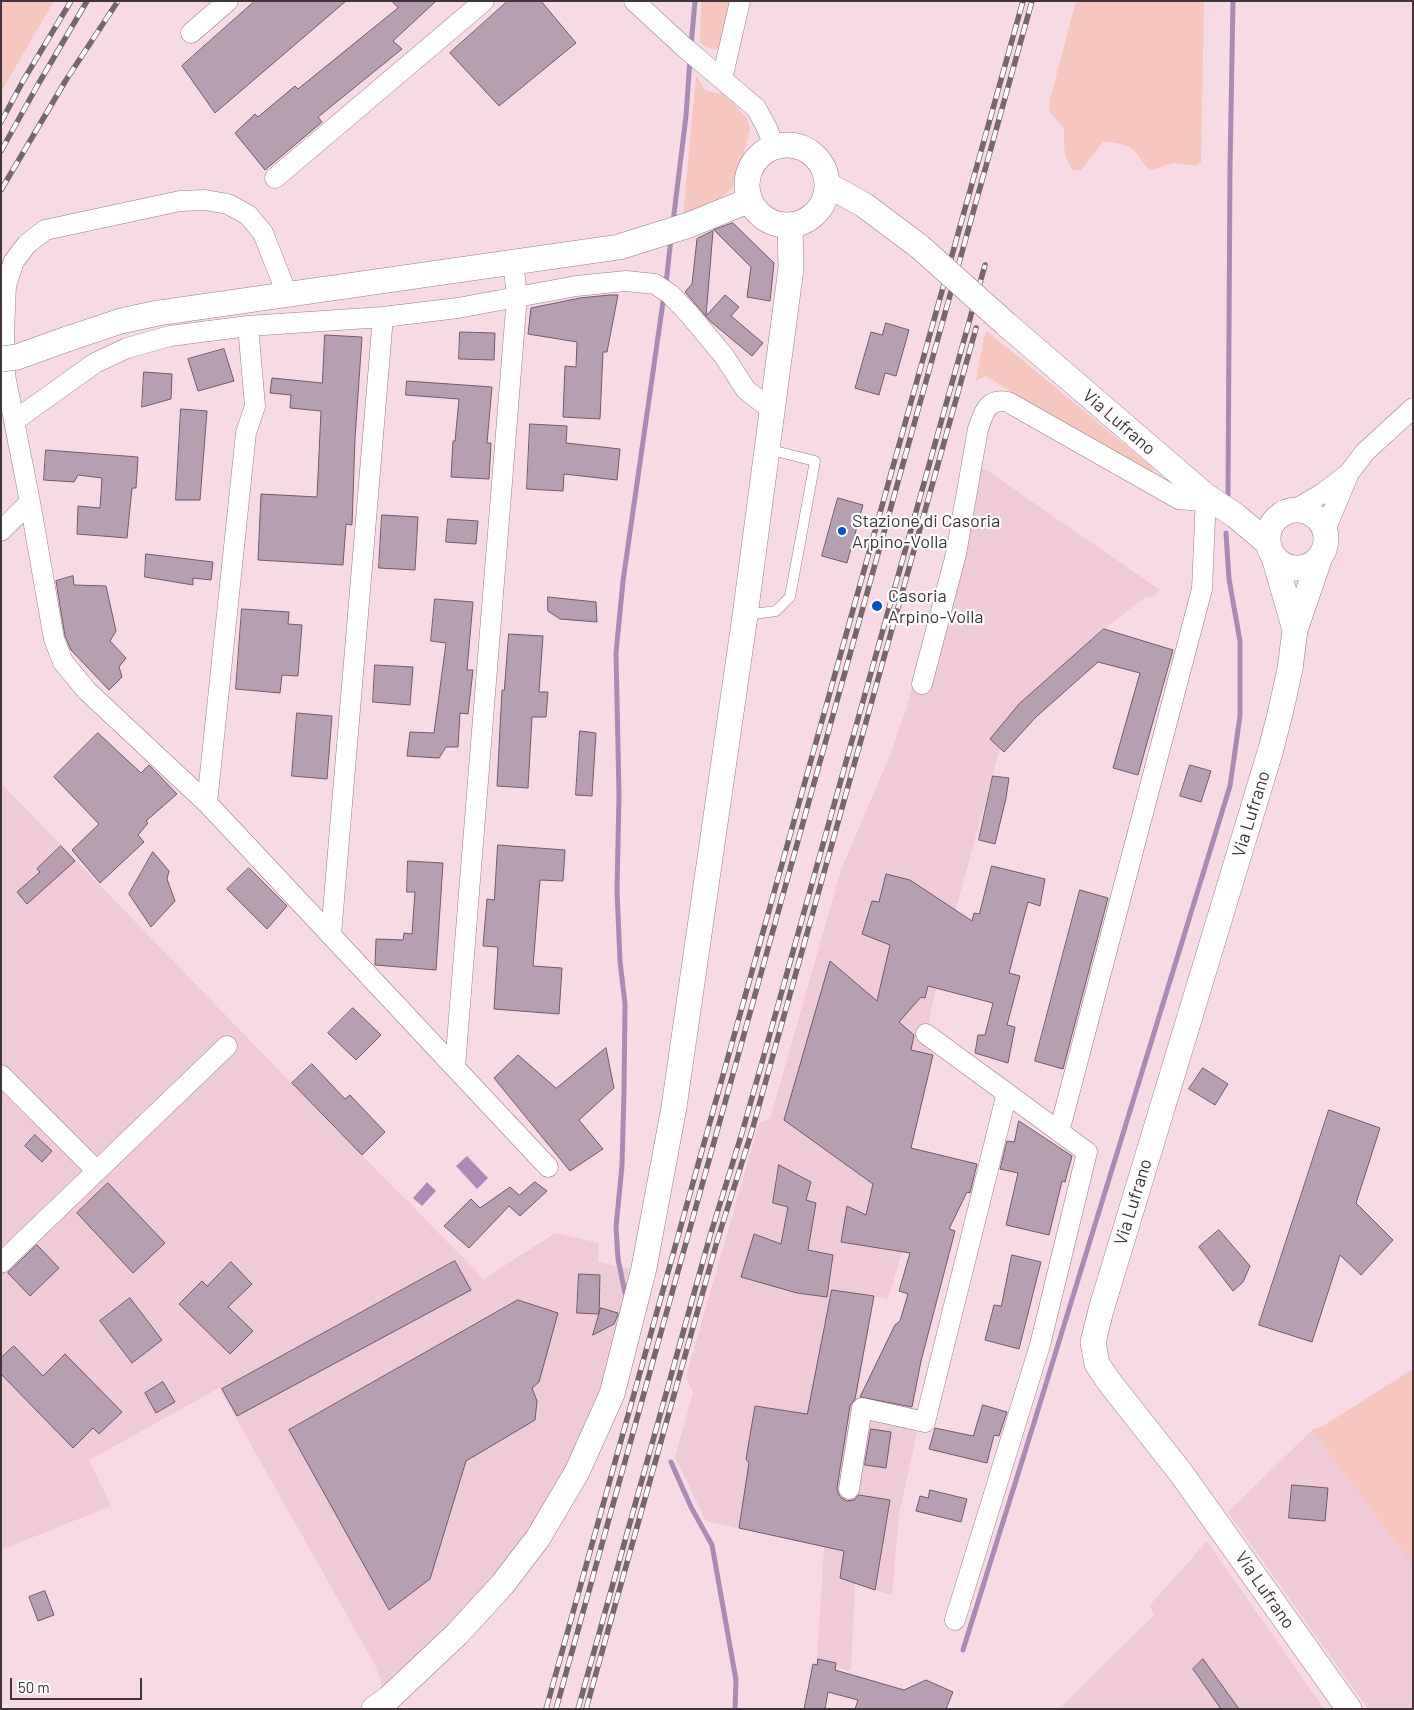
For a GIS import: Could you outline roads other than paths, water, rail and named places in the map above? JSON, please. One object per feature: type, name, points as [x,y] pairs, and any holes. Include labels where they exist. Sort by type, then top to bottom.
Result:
[{"type":"street","points":[[191,34],[228,1]]},
{"type":"street","points":[[275,178],[484,1]]},
{"type":"street","points":[[634,1],[756,108],[774,146]]},
{"type":"street","points":[[722,79],[740,1]]},
{"type":"street","points":[[787,144],[800,146],[811,152],[820,161],[826,172],[828,185],[823,202],[812,216],[802,222],[790,225],[778,224],[766,219],[756,210],[750,200],[747,187],[748,174],[754,162],[763,152],[774,146],[787,144]]},
{"type":"street","name":"Via Lufrano","points":[[828,185],[864,205],[920,247],[1006,324],[1206,496],[1236,516],[1288,566],[1306,567],[1320,557],[1325,549],[1327,539],[1325,530],[1349,473],[1365,452],[1413,408]]},
{"type":"street","points":[[287,294],[263,233],[248,215],[228,204],[205,200],[180,201],[45,230],[28,244],[14,261],[6,285],[5,376],[54,639],[63,662],[87,691],[207,803],[548,1167]]},
{"type":"street","points":[[1,359],[17,357],[120,321],[158,313],[619,247],[689,225],[750,200]]},
{"type":"street","points":[[374,1709],[388,1699],[457,1634],[502,1585],[538,1538],[577,1472],[612,1394],[644,1268],[674,1107],[768,449],[791,268],[790,225]]},
{"type":"street","points":[[455,1068],[517,296],[512,262]]},
{"type":"street","points":[[14,421],[95,363],[127,348],[170,336],[248,326],[384,317],[458,308],[576,286],[626,281],[662,289],[689,314],[724,356],[746,390],[772,410]]},
{"type":"street","points":[[331,935],[384,317]]},
{"type":"street","points":[[207,803],[246,433],[255,406],[248,326]]},
{"type":"street","points":[[922,684],[956,554],[978,428],[989,405],[1001,400],[1008,402],[1179,499],[1200,501],[1206,496]]},
{"type":"street","name":"Via Lufrano","points":[[1287,513],[1323,493],[1349,473]]},
{"type":"street","points":[[1059,1132],[1202,590],[1206,496]]},
{"type":"street","points":[[1,531],[30,502]]},
{"type":"street","points":[[1236,516],[1305,510],[1314,514],[1321,521],[1325,530]]},
{"type":"street","points":[[1271,550],[1268,534],[1272,524],[1287,513]]},
{"type":"street","name":"Via Lufrano","points":[[1271,550],[1295,630]]},
{"type":"street","name":"Via Lufrano","points":[[1320,557],[1295,630],[1282,710],[1271,749],[1101,1310],[1093,1342],[1097,1364],[1110,1383],[1181,1473],[1349,1709]]},
{"type":"street","points":[[926,1034],[1087,1152],[1040,1345],[955,1620]]},
{"type":"street","points":[[1,1263],[227,1046]]},
{"type":"street","points":[[1,1075],[98,1171]]},
{"type":"street","points":[[849,1489],[862,1408],[926,1422],[1007,1094]]},
{"type":"lane","points":[[745,616],[776,611],[790,597],[815,461],[768,449]]},
{"type":"waterway","points":[[691,46],[695,1]]},
{"type":"waterway","points":[[1228,496],[1233,1]]},
{"type":"waterway","points":[[673,222],[686,116],[690,59]]},
{"type":"waterway","points":[[666,284],[671,238]]},
{"type":"waterway","points":[[625,1293],[618,1259],[616,1227],[622,1166],[625,1004],[620,961],[617,891],[619,795],[616,653],[623,581],[664,295]]},
{"type":"waterway","points":[[963,1650],[1230,786],[1240,716],[1240,641],[1229,579],[1226,533]]},
{"type":"waterway","points":[[671,1462],[691,1507],[712,1545],[736,1680],[735,1709]]},
{"type":"railway","points":[[1,122],[71,1]]},
{"type":"railway","points":[[1,151],[87,1]]},
{"type":"railway","points":[[1,190],[66,80],[118,1]]},
{"type":"railway","points":[[546,1709],[1023,1]]},
{"type":"railway","points":[[556,1709],[1032,1]]},
{"type":"railway","points":[[578,1709],[710,1236],[766,1048],[985,265]]},
{"type":"railway","points":[[586,1709],[718,1238],[751,1134],[976,328]]},
{"type":"place","name":"Stazione di Casoria Arpino-Volla","points":[[842,531]]},
{"type":"place","name":"Casoria Arpino-Volla","points":[[877,606]]}]
